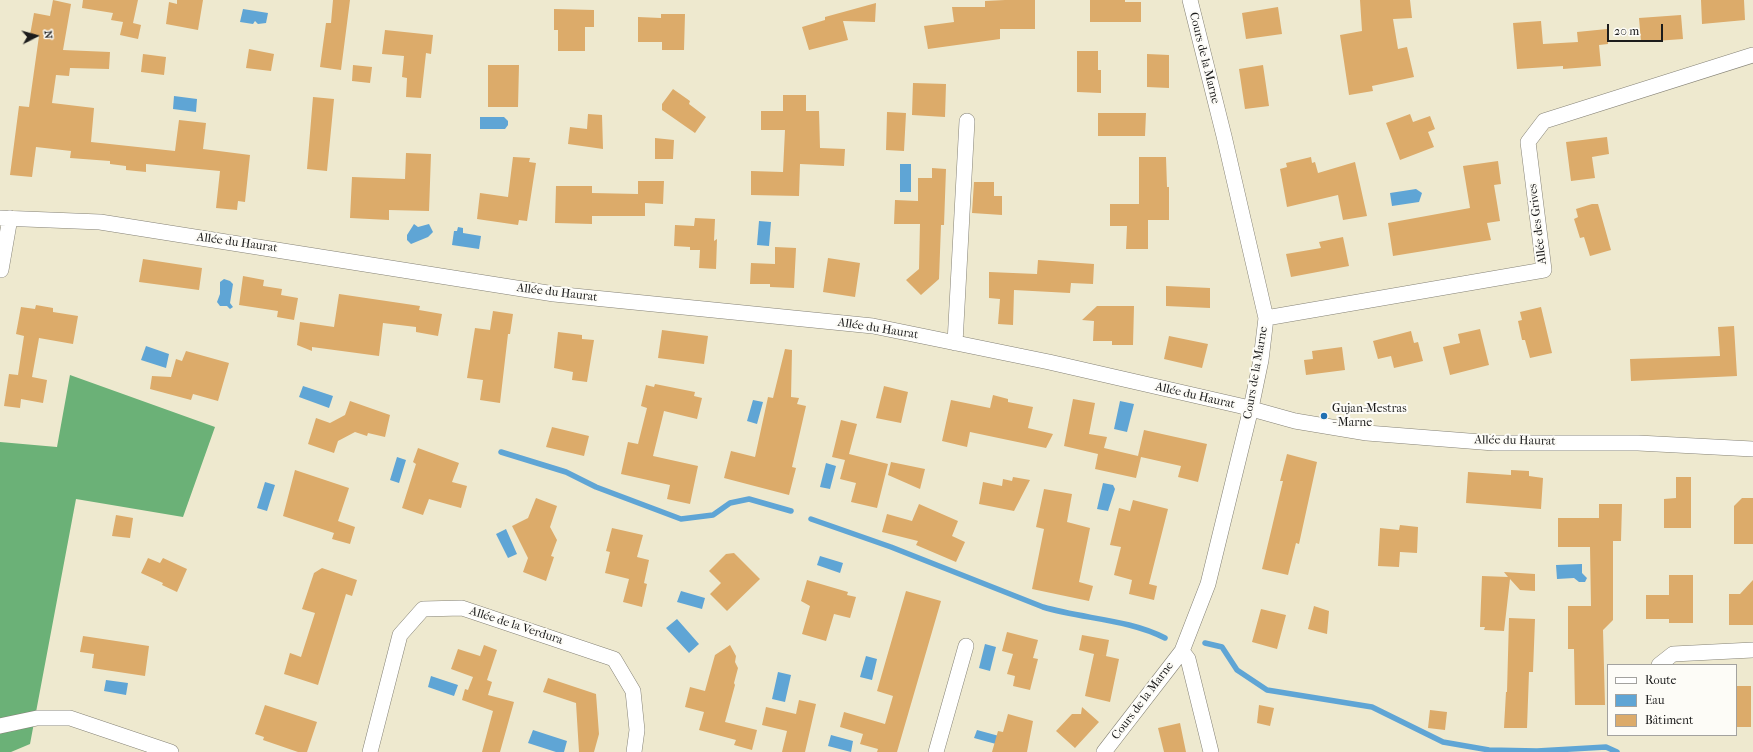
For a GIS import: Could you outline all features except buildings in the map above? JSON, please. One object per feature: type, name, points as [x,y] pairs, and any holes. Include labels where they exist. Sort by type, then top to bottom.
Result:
[{"type":"street","name":"Cours de la Marne","points":[[1104,752],[1182,650],[1208,584],[1251,408],[1261,360],[1266,318],[1224,136],[1190,0]]},
{"type":"street","name":"Allée des Grives","points":[[1266,318],[1544,270],[1528,142],[1544,121],[1753,55]]},
{"type":"street","points":[[955,343],[967,122]]},
{"type":"street","points":[[1,270],[5,218]]},
{"type":"street","name":"Allée du Haurat","points":[[5,218],[100,222],[549,293],[873,326],[1049,362],[1251,408],[1295,421],[1367,432],[1494,442],[1638,443],[1753,449]]},
{"type":"street","name":"Allée de la Verdura","points":[[370,752],[400,635],[423,610],[462,608],[614,659],[632,691],[637,730],[634,752]]},
{"type":"street","points":[[936,752],[966,646]]},
{"type":"street","name":"Cours de la Marne","points":[[1182,650],[1188,659],[1211,752]]},
{"type":"street","points":[[1660,664],[1672,654],[1753,650]]},
{"type":"street","points":[[0,726],[36,718],[70,718],[171,752]]},
{"type":"green space","points":[[70,375],[215,427],[183,517],[76,499],[30,744],[11,752],[0,752],[0,442],[57,447]]},
{"type":"water","points":[[243,9],[268,13],[266,23],[258,24],[255,21],[253,24],[240,22]]},
{"type":"water","points":[[174,96],[197,99],[196,112],[173,109]]},
{"type":"water","points":[[480,117],[504,117],[508,121],[508,125],[505,129],[480,129]]},
{"type":"water","points":[[900,164],[911,164],[911,192],[900,192]]},
{"type":"water","points":[[1416,189],[1422,193],[1419,202],[1392,206],[1390,193]]},
{"type":"water","points":[[759,221],[771,222],[769,246],[757,245]]},
{"type":"water","points":[[414,224],[418,227],[429,224],[433,232],[428,237],[411,244],[407,240],[407,235]]},
{"type":"water","points":[[458,227],[463,228],[463,233],[481,236],[479,249],[452,245],[454,231],[457,231]]},
{"type":"water","points":[[224,279],[233,284],[230,303],[233,307],[230,309],[227,306],[220,306],[217,302],[220,294],[220,282]]},
{"type":"water","points":[[146,346],[169,354],[166,368],[141,360]]},
{"type":"water","points":[[303,386],[333,396],[329,408],[299,397]]},
{"type":"water","points":[[753,400],[763,402],[757,424],[747,421]]},
{"type":"water","points":[[1120,401],[1134,404],[1127,432],[1114,429]]},
{"type":"water","points":[[397,457],[406,460],[399,483],[390,480]]},
{"type":"water","points":[[826,463],[836,466],[830,489],[820,487]]},
{"type":"water","points":[[265,482],[275,485],[267,511],[257,508]]},
{"type":"water","points":[[1103,483],[1113,485],[1115,489],[1108,511],[1097,509]]},
{"type":"water","points":[[506,529],[517,554],[508,558],[496,534]]},
{"type":"water","points":[[820,556],[843,563],[840,573],[817,565]]},
{"type":"water","points":[[1582,564],[1582,573],[1587,578],[1585,582],[1579,582],[1574,578],[1557,579],[1556,565]]},
{"type":"water","points":[[681,591],[705,598],[702,609],[677,602]]},
{"type":"water","points":[[677,619],[699,644],[689,653],[666,628]]},
{"type":"water","points":[[985,644],[996,647],[990,671],[979,668]]},
{"type":"water","points":[[866,656],[877,659],[872,680],[860,677]]},
{"type":"water","points":[[778,672],[791,675],[785,702],[772,699]]},
{"type":"water","points":[[431,676],[458,685],[454,696],[428,687]]},
{"type":"water","points":[[106,680],[128,683],[126,695],[104,691]]},
{"type":"water","points":[[533,730],[567,741],[564,752],[556,752],[528,743]]},
{"type":"water","points":[[977,730],[999,736],[996,744],[974,738]]},
{"type":"water","points":[[831,735],[853,741],[851,752],[828,746]]},
{"type":"waterway","points":[[501,452],[566,472],[596,487],[681,519],[713,515],[730,503],[749,499],[791,511]]},
{"type":"waterway","points":[[811,519],[891,547],[1043,607],[1121,623],[1165,638]]},
{"type":"waterway","points":[[1205,643],[1222,647],[1237,670],[1267,690],[1372,707],[1443,742],[1489,750],[1537,751],[1606,747],[1617,752]]},
{"type":"place","name":"Gujan-Mestras - Marne","points":[[1324,416]]}]
